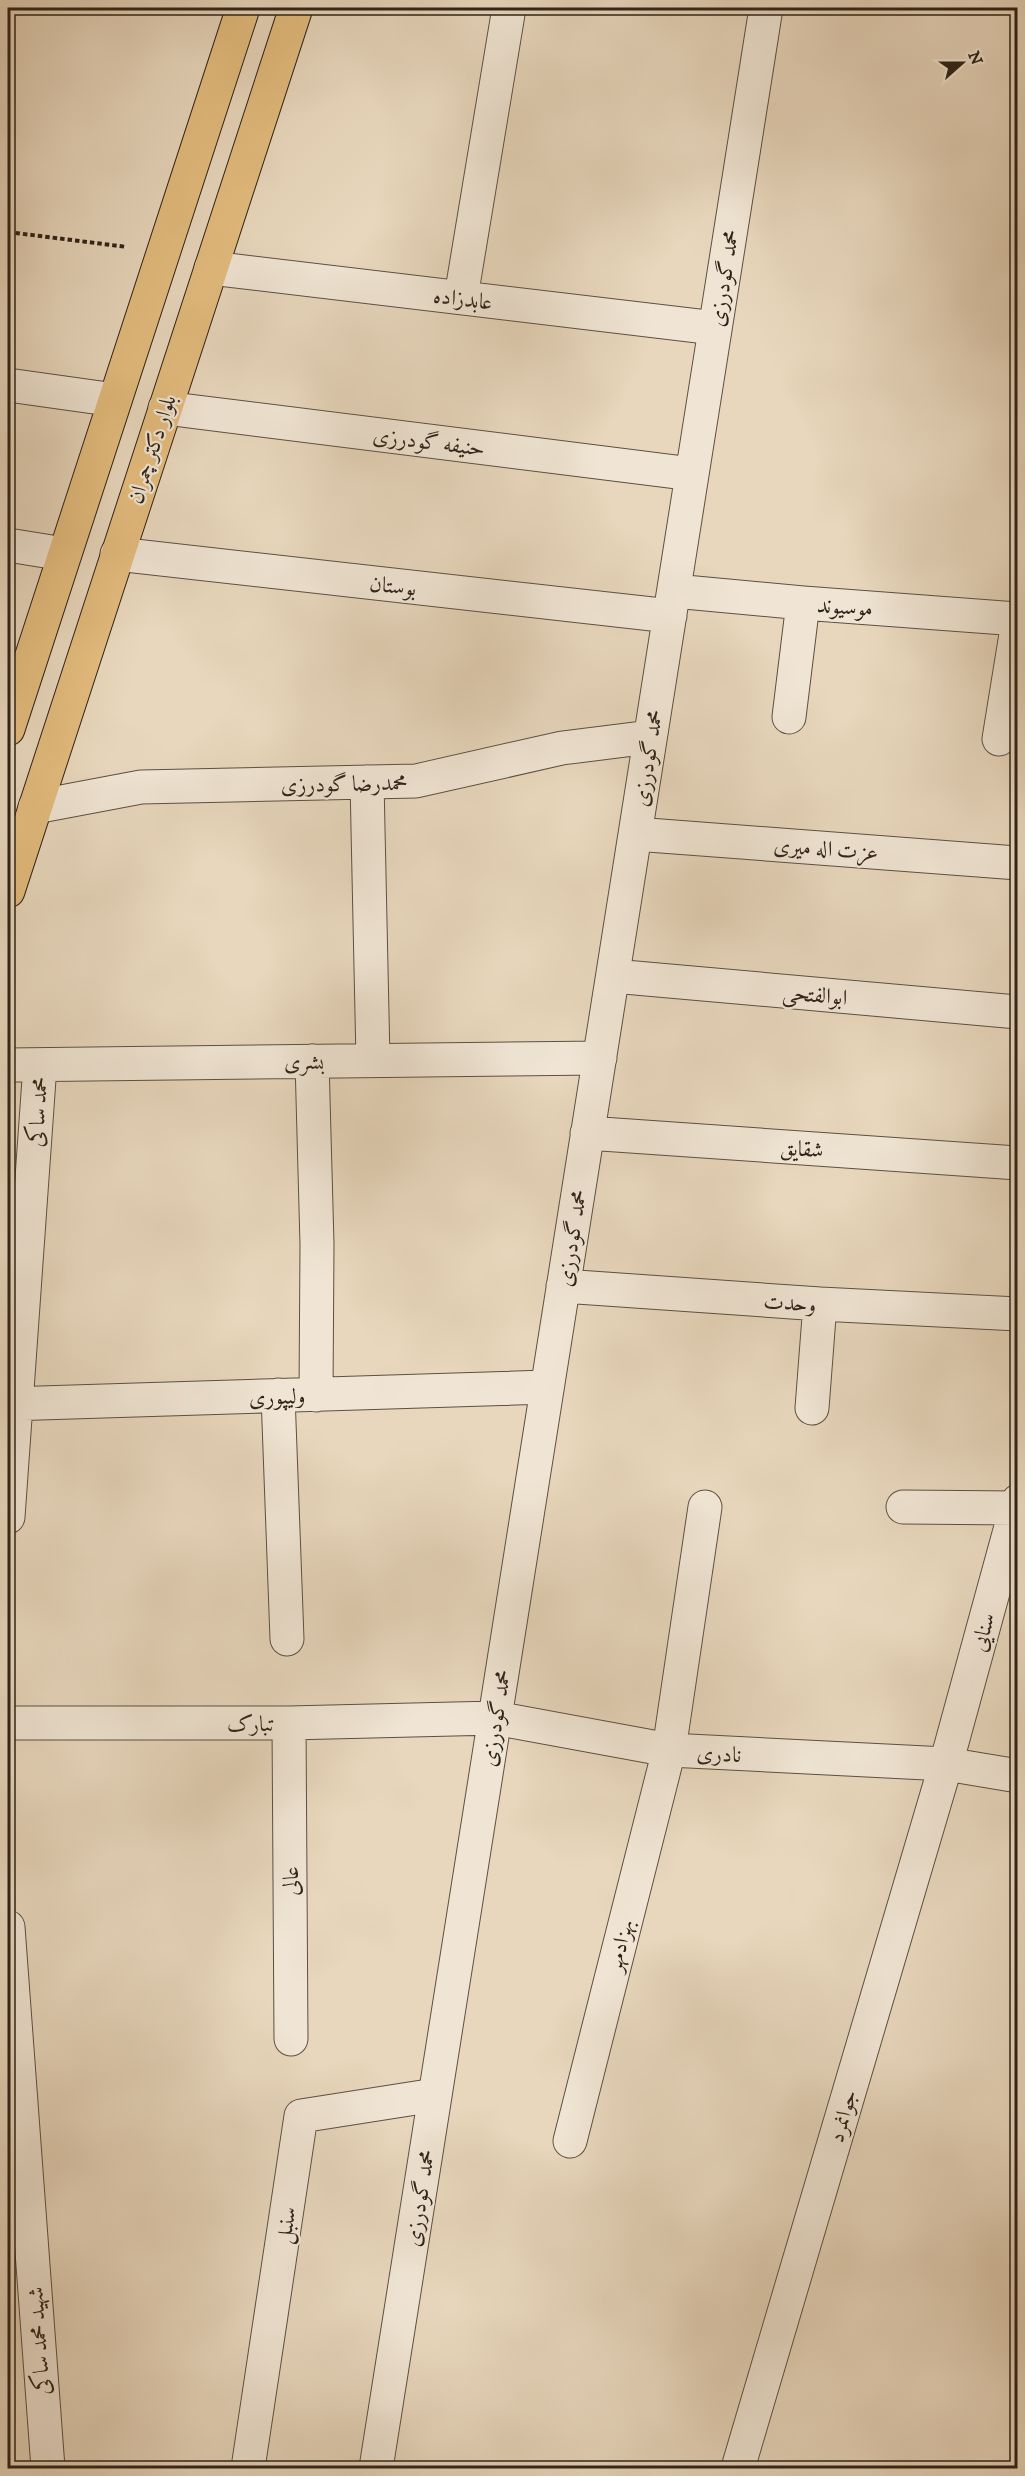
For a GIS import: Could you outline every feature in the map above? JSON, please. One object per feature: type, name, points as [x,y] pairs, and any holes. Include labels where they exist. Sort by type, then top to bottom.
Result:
[{"type":"main road","points":[[9,721],[243,8]]},
{"type":"main road","name":"بلوار دکتر چمران","points":[[8,891],[296,8]]},
{"type":"street","points":[[461,297],[509,8]]},
{"type":"street","name":"محمد گودرزی","points":[[376,2469],[766,8]]},
{"type":"street","name":"عابدزاده","points":[[211,268],[715,328]]},
{"type":"street","points":[[8,385],[115,400]]},
{"type":"street","name":"حنیفه گودرزی","points":[[165,408],[693,474]]},
{"type":"street","points":[[8,545],[64,554]]},
{"type":"street","name":"بوستان","points":[[117,554],[672,603]]},
{"type":"street","name":"موسیوند","points":[[672,603],[803,603],[1017,620]]},
{"type":"street","points":[[789,717],[803,603]]},
{"type":"street","points":[[999,739],[1017,620]]},
{"type":"street","name":"محمدرضا گودرزی","points":[[35,807],[141,787],[416,781],[562,748],[650,737]]},
{"type":"street","points":[[367,783],[373,1060]]},
{"type":"street","name":"عزت اله میری","points":[[635,834],[1017,862]]},
{"type":"street","name":"ابوالفتحی","points":[[613,976],[1017,1012]]},
{"type":"street","name":"بشری","points":[[8,1065],[600,1058]]},
{"type":"street","points":[[312,1061],[317,1244],[316,1395]]},
{"type":"street","name":"محمد ساکی","points":[[8,1517],[12,1404],[40,1065]]},
{"type":"street","name":"شقایق","points":[[587,1133],[1017,1163]]},
{"type":"street","name":"وحدت","points":[[563,1286],[820,1304],[1017,1314]]},
{"type":"street","points":[[812,1408],[820,1304]]},
{"type":"street","name":"ولیپوری","points":[[12,1404],[547,1387]]},
{"type":"street","points":[[278,1395],[287,1639]]},
{"type":"street","points":[[903,1507],[1017,1505]]},
{"type":"street","name":"سنایی","points":[[946,1764],[1017,1505]]},
{"type":"street","name":"بهزادمهر","points":[[570,2141],[669,1750],[705,1507]]},
{"type":"street","name":"تبارک","points":[[8,1723],[289,1723],[495,1718]]},
{"type":"street","name":"نادری","points":[[495,1718],[669,1750],[946,1764],[1017,1776]]},
{"type":"street","name":"عالی","points":[[289,1723],[291,2039]]},
{"type":"street","name":"جوانمرد","points":[[738,2469],[946,1764]]},
{"type":"street","name":"شهید محمد ساکی","points":[[8,1927],[17,2175],[48,2469]]},
{"type":"street","name":"سنبل","points":[[248,2469],[301,2116],[435,2095]]},
{"type":"path","points":[[8,232],[164,251]]}]
